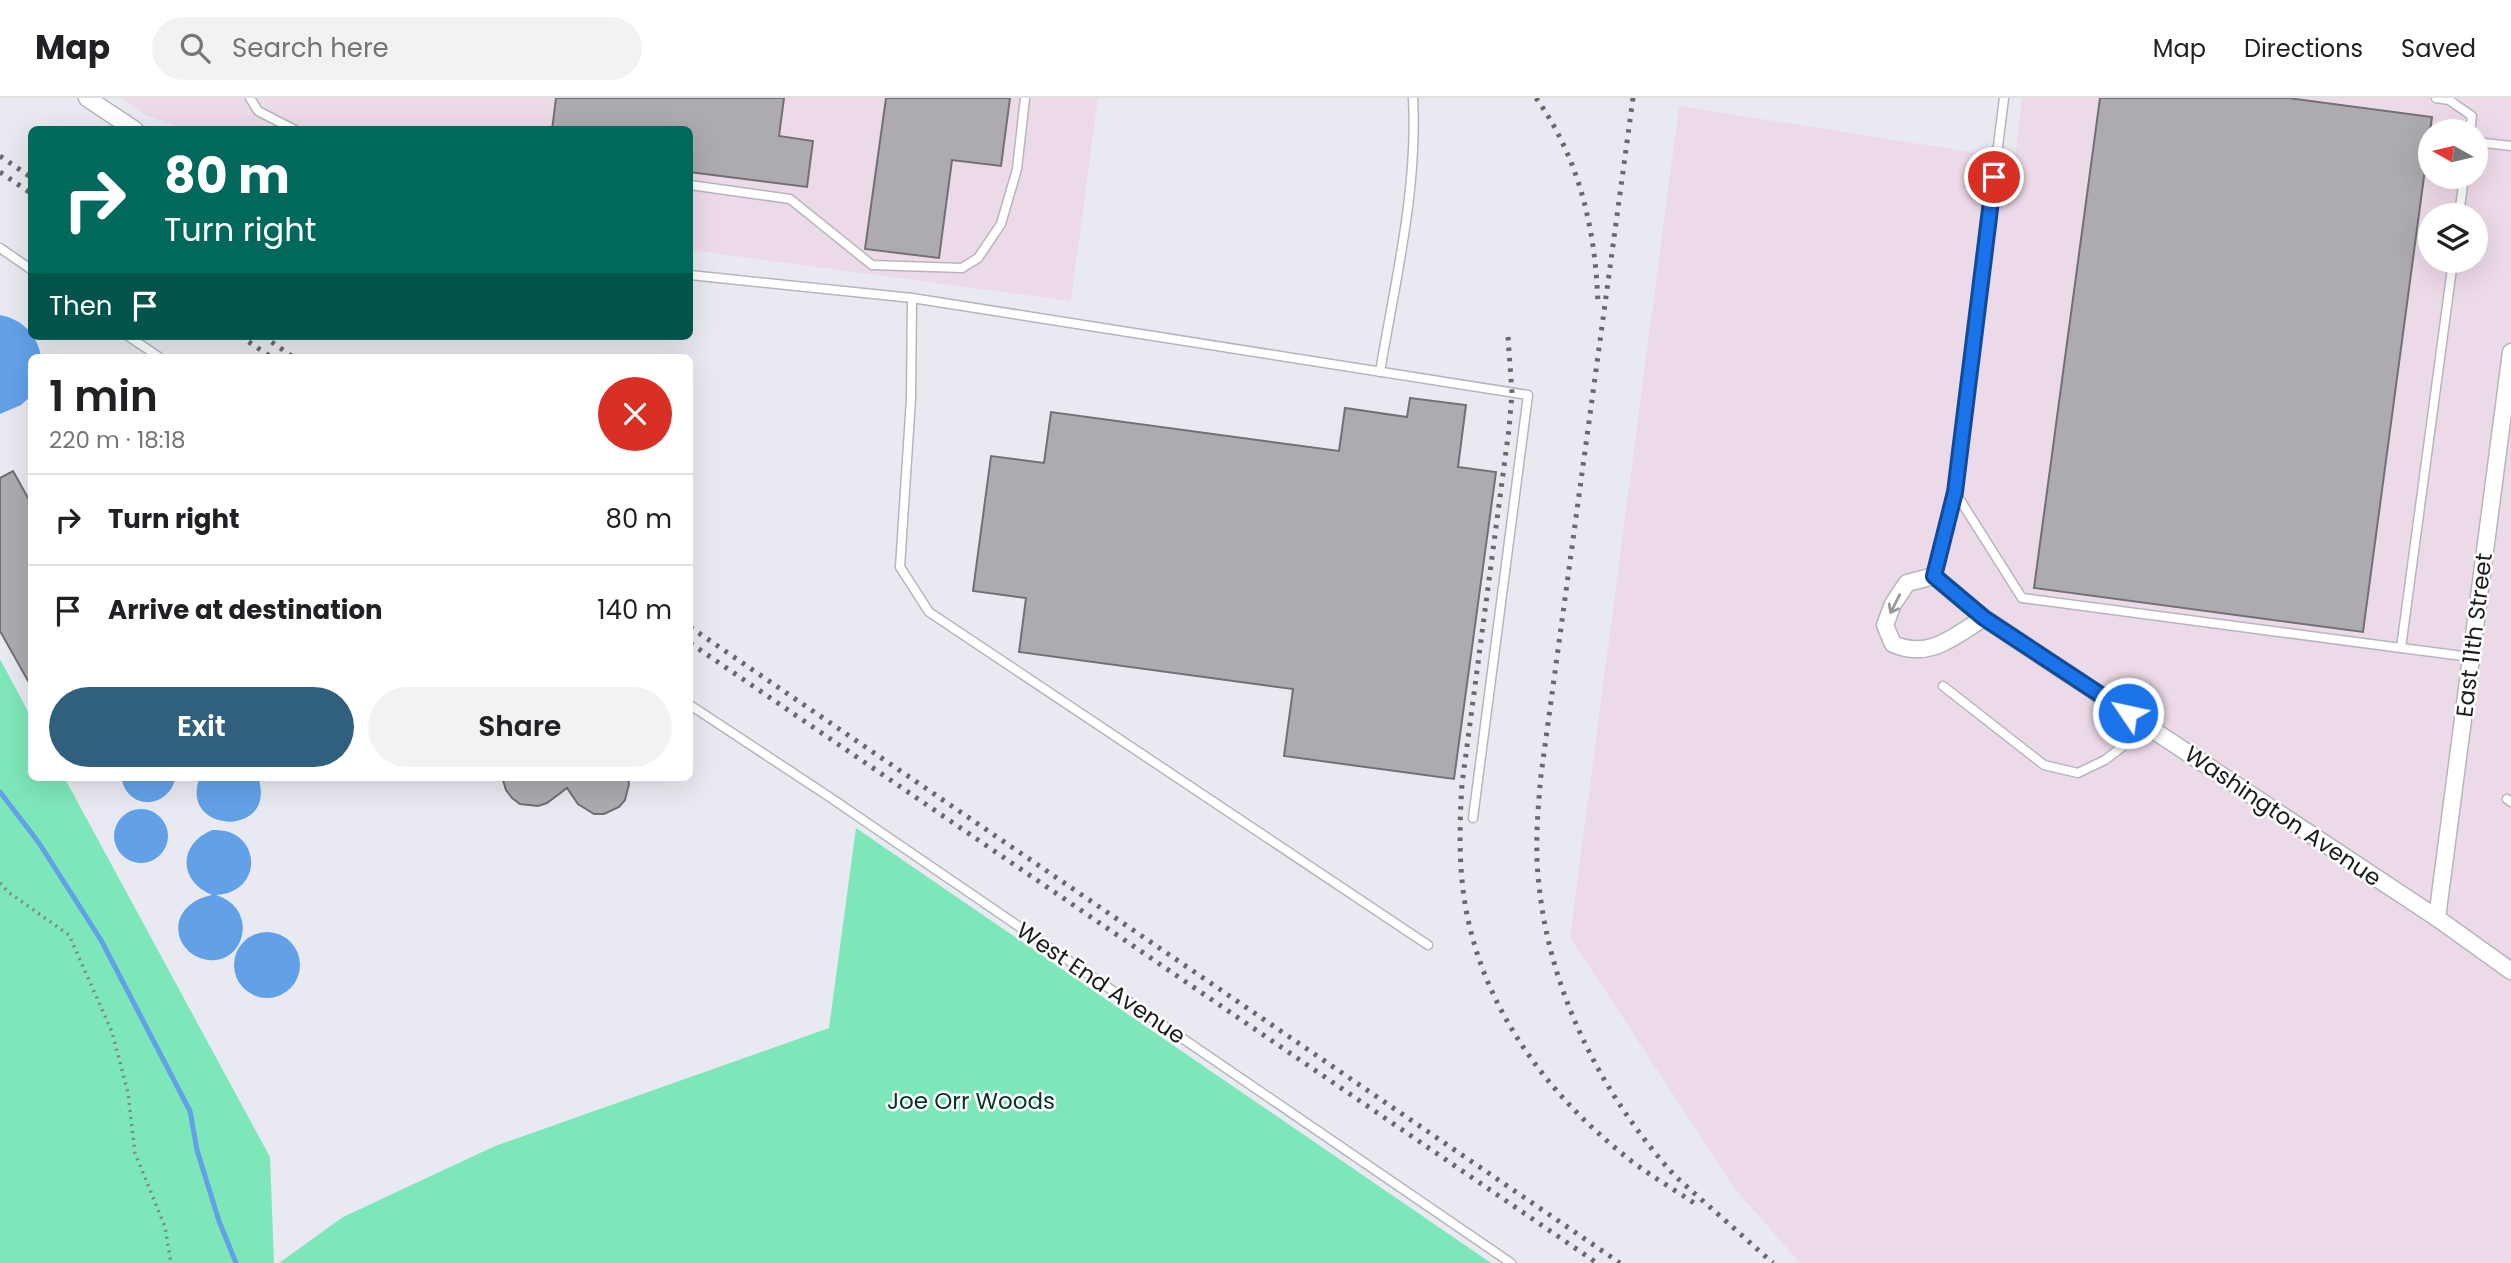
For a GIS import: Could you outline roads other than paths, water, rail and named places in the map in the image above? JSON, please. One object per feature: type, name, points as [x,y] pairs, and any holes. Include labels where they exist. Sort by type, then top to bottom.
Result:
[{"type":"street","points":[[88,98],[129,126]]},
{"type":"street","name":"East 11th Street","points":[[2437,919],[2511,352]]},
{"type":"street","points":[[1934,576],[1907,583],[1893,604],[1885,625],[1893,645],[1908,650],[1934,648],[1984,618]]},
{"type":"street","name":"Washington Avenue","points":[[1934,576],[1984,618],[2511,971]]},
{"type":"lane","points":[[250,98],[258,111],[287,126]]},
{"type":"lane","points":[[693,185],[790,199],[872,265],[962,268],[978,258],[1001,224],[1017,169],[1026,98]]},
{"type":"lane","points":[[1380,372],[1409,192],[1415,131],[1413,98]]},
{"type":"lane","points":[[1934,576],[1955,492],[2004,98]]},
{"type":"lane","points":[[2436,98],[2449,100],[2472,116],[2472,119]]},
{"type":"lane","points":[[2488,143],[2511,146]]},
{"type":"lane","points":[[0,248],[28,267]]},
{"type":"lane","points":[[2400,648],[2450,273]]},
{"type":"lane","points":[[693,275],[912,298],[1528,395],[1473,818]]},
{"type":"lane","points":[[912,298],[911,399],[900,567],[929,612],[1428,945]]},
{"type":"lane","points":[[134,340],[155,354]]},
{"type":"lane","points":[[1955,492],[2022,598],[2471,657]]},
{"type":"lane","points":[[1943,686],[2044,765],[2078,773],[2105,760],[2148,726]]},
{"type":"lane","name":"West End Avenue","points":[[693,707],[840,804],[1511,1263]]},
{"type":"water","points":[[0,315],[15,320],[28,329],[28,340],[35,340],[40,354],[28,354],[28,399],[21,405],[0,414]]},
{"type":"water","points":[[122,781],[175,781],[165,796],[148,802],[139,801],[125,788]]},
{"type":"water","points":[[199,781],[259,781],[261,797],[255,811],[243,819],[228,822],[214,818],[202,810],[197,796]]},
{"type":"water","points":[[141,809],[160,817],[168,836],[160,855],[141,863],[122,855],[114,836],[122,817]]},
{"type":"water","points":[[212,830],[229,832],[241,839],[248,849],[251,861],[243,884],[232,892],[216,895],[231,903],[239,913],[243,925],[236,949],[227,957],[215,960],[200,958],[192,953],[181,941],[179,932],[184,911],[196,900],[212,895],[193,881],[186,862],[193,844]]},
{"type":"water","points":[[267,932],[290,942],[300,965],[290,988],[267,998],[244,988],[234,965],[244,942]]},
{"type":"waterway","points":[[0,792],[39,843],[101,940],[190,1111],[197,1150],[219,1221],[236,1263]]},
{"type":"railway","points":[[1536,98],[1564,146],[1583,197],[1594,251],[1598,306]]},
{"type":"railway","points":[[1633,98],[1541,775],[1537,838],[1538,875],[1543,915],[1564,994],[1579,1031],[1618,1102],[1671,1171],[1773,1263]]},
{"type":"railway","points":[[0,156],[28,175]]},
{"type":"railway","points":[[0,172],[28,191]]},
{"type":"railway","points":[[1508,337],[1512,393],[1509,429],[1462,784],[1460,856],[1468,920],[1479,959],[1494,996],[1535,1064],[1561,1095],[1619,1151],[1694,1203]]},
{"type":"railway","points":[[246,340],[267,354]]},
{"type":"railway","points":[[269,340],[289,354]]},
{"type":"railway","points":[[693,629],[1620,1263]]},
{"type":"railway","points":[[693,645],[1597,1263]]},
{"type":"park label","name":"Joe Orr Woods","points":[[971,1101]]}]
